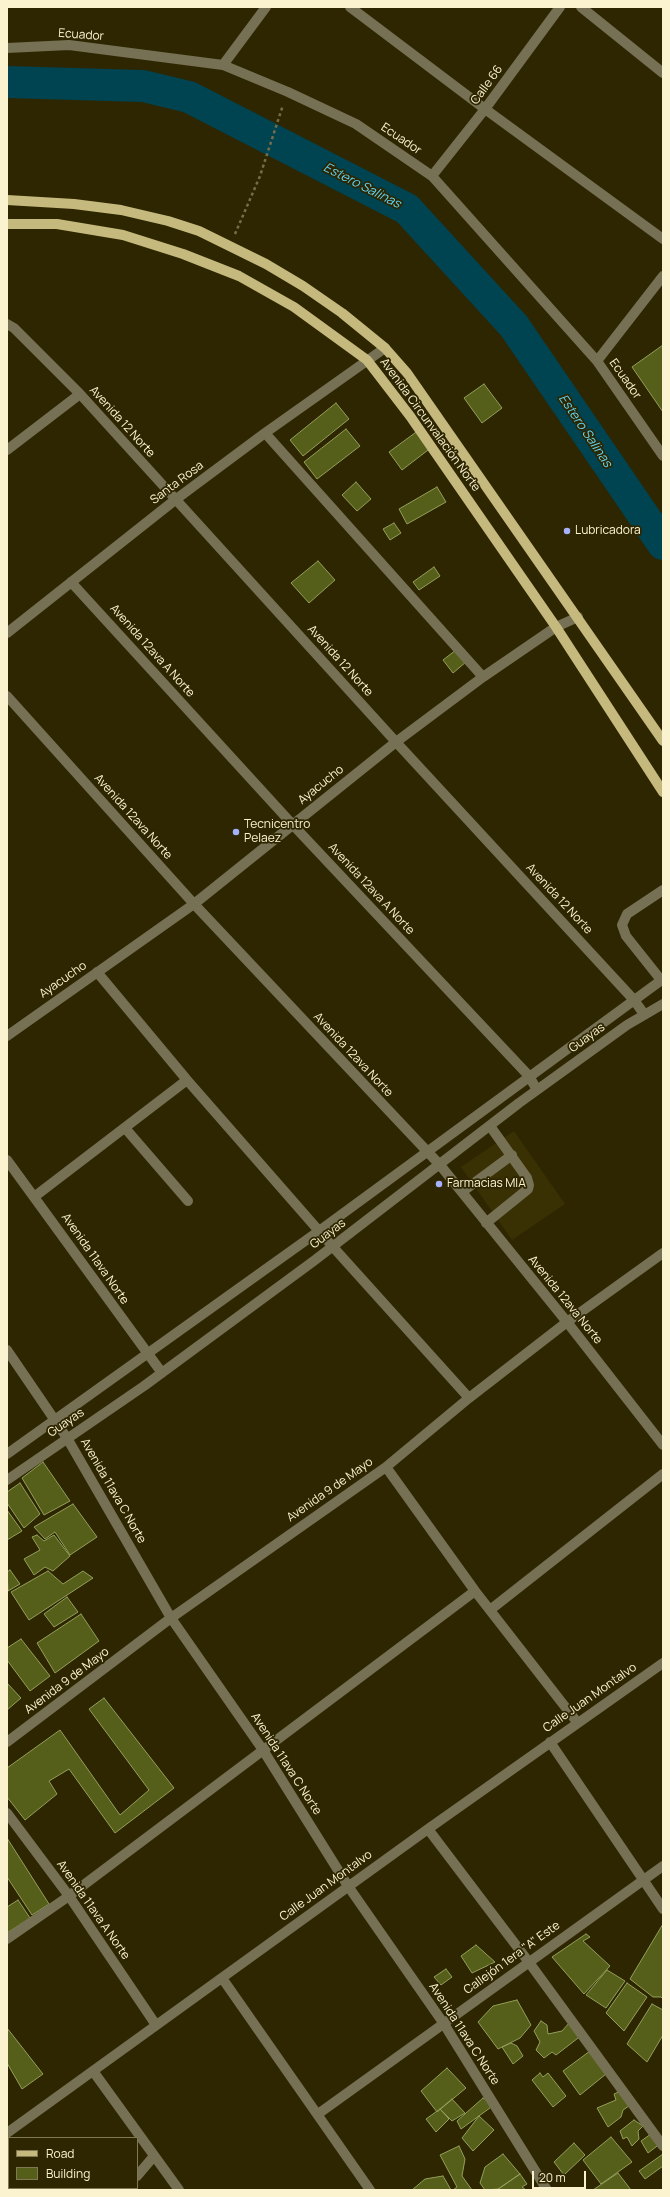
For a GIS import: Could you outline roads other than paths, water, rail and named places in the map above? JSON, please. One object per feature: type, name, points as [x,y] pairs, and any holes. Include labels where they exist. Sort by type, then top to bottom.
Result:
[{"type":"main road","name":"Avenida Circunvalación Norte","points":[[7,200],[74,204],[121,210],[168,221],[199,231],[230,245],[303,286],[342,313],[385,348],[407,373],[663,741]]},
{"type":"main road","name":"Avenida Circunvalación Norte","points":[[7,224],[57,224],[123,235],[183,254],[239,276],[294,307],[367,360],[410,416],[556,627],[663,792]]},
{"type":"street","points":[[222,65],[266,7]]},
{"type":"street","points":[[350,7],[485,109],[663,239]]},
{"type":"street","name":"Calle 66","points":[[432,176],[485,109],[560,7]]},
{"type":"street","points":[[582,7],[663,73]]},
{"type":"street","name":"Ecuador","points":[[7,48],[69,45],[222,65],[288,92],[356,124],[432,176],[597,361],[663,456]]},
{"type":"street","points":[[597,361],[663,276]]},
{"type":"street","name":"Avenida 12 Norte","points":[[11,326],[80,394],[396,742],[634,1000],[644,1014]]},
{"type":"street","name":"Santa Rosa","points":[[7,633],[175,500],[265,433],[385,348]]},
{"type":"street","points":[[7,450],[80,394]]},
{"type":"street","points":[[265,433],[483,677]]},
{"type":"street","name":"Avenida 12ava A Norte","points":[[71,582],[293,825],[530,1076],[537,1090]]},
{"type":"street","name":"Ayacucho","points":[[7,1036],[194,904],[396,742],[483,677],[556,627],[578,617]]},
{"type":"street","name":"Avenida 12ava Norte","points":[[7,696],[194,904],[425,1151],[440,1165],[567,1322],[663,1446]]},
{"type":"street","points":[[662,980],[626,936],[622,925],[627,914],[663,890]]},
{"type":"street","points":[[97,972],[187,1080],[333,1247],[469,1398]]},
{"type":"street","name":"Guayas","points":[[7,1454],[146,1353],[319,1231],[425,1151],[662,980]]},
{"type":"street","name":"Guayas","points":[[7,1480],[162,1373],[333,1247],[537,1090],[644,1014],[663,1004]]},
{"type":"street","points":[[34,1197],[187,1080]]},
{"type":"street","points":[[486,1223],[528,1189],[529,1185],[527,1178],[490,1126]]},
{"type":"street","points":[[125,1128],[188,1201]]},
{"type":"street","points":[[462,1192],[512,1156]]},
{"type":"street","name":"Avenida 11ava Norte","points":[[7,1160],[162,1373]]},
{"type":"street","name":"Avenida 9 de Mayo","points":[[7,1742],[171,1618],[386,1467],[469,1398],[567,1322],[663,1253]]},
{"type":"street","name":"Avenida 11ava C Norte","points":[[7,1350],[67,1438],[171,1618],[263,1750],[348,1886],[444,2024],[547,2190]]},
{"type":"street","points":[[386,1467],[475,1590],[577,1722]]},
{"type":"street","points":[[490,1610],[663,1474]]},
{"type":"street","points":[[7,1939],[69,1896],[475,1590]]},
{"type":"street","name":"Calle Juan Montalvo","points":[[7,2133],[348,1886],[577,1722],[663,1663]]},
{"type":"street","points":[[550,1742],[663,1909]]},
{"type":"street","name":"Avenida 11ava A Norte","points":[[7,1813],[69,1896],[156,2025]]},
{"type":"street","points":[[428,1829],[528,1961],[663,2146]]},
{"type":"street","name":"Callejón 1era \"A\" Este","points":[[318,2114],[444,2024],[528,1961],[663,1866]]},
{"type":"street","points":[[222,1978],[370,2190]]},
{"type":"street","points":[[93,2071],[179,2190]]},
{"type":"street","points":[[138,2175],[154,2156]]},
{"type":"waterway","name":"Estero Salinas","points":[[7,82],[143,86],[189,97],[407,209],[514,326],[663,544]]},
{"type":"place","name":"Lubricadora","points":[[567,531]]},
{"type":"place","name":"Tecnicentro Pelaez","points":[[236,832]]},
{"type":"place","name":"Farmacias MIA","points":[[439,1184]]}]
